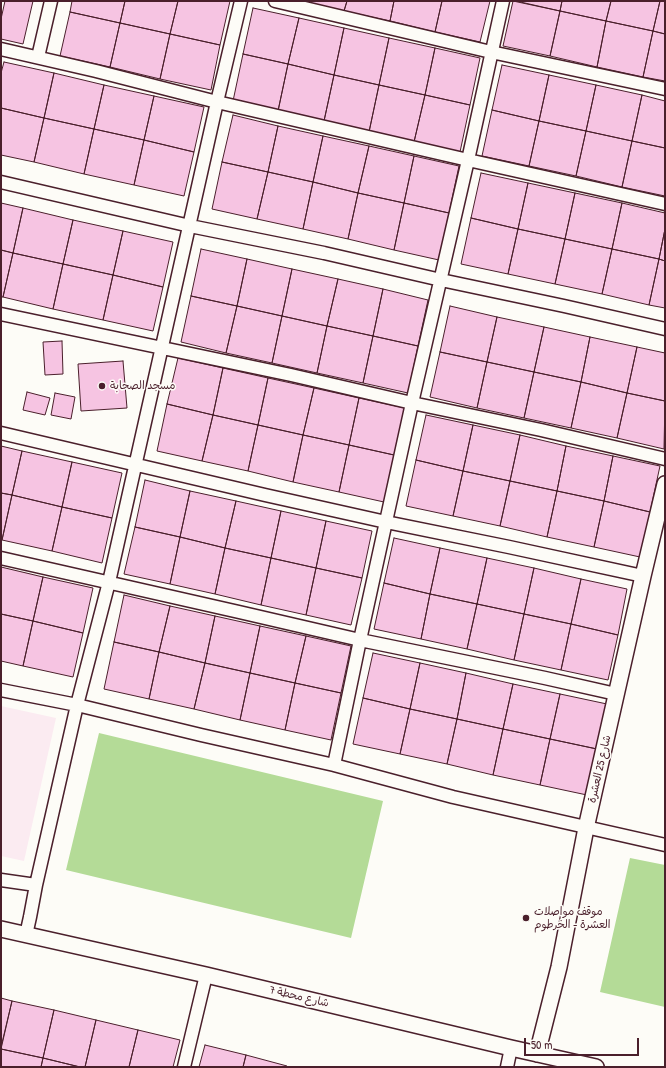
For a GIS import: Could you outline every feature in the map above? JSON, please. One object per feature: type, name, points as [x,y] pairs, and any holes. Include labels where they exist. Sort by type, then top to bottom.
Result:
[{"type":"street","points":[[38,58],[51,1]]},
{"type":"street","points":[[26,935],[77,705],[109,582],[241,1]]},
{"type":"street","points":[[275,1],[491,52],[665,90]]},
{"type":"street","points":[[334,765],[412,403],[503,1]]},
{"type":"street","points":[[1,49],[217,102],[665,204]]},
{"type":"street","points":[[1,182],[190,226],[665,329]]},
{"type":"street","points":[[1,314],[291,375],[665,459]]},
{"type":"street","points":[[1,433],[386,522],[643,576]]},
{"type":"street","name":"شارع 25 العشرة","points":[[537,1054],[559,967],[586,828],[665,484]]},
{"type":"street","points":[[1,558],[360,640],[616,694]]},
{"type":"street","points":[[1,690],[77,705],[334,765],[453,797],[665,845]]},
{"type":"street","points":[[1,880],[36,885]]},
{"type":"street","name":"شارع محطة 7","points":[[1,929],[206,975],[596,1067]]},
{"type":"street","points":[[184,1067],[206,975]]},
{"type":"street","points":[[507,1067],[511,1048]]},
{"type":"shaded area","points":[[1,706],[56,718],[24,861],[1,856]]},
{"type":"green space","points":[[99,733],[383,801],[351,938],[66,870]]},
{"type":"green space","points":[[630,858],[665,865],[665,1007],[600,992]]},
{"type":"building","points":[[5,1],[33,1],[23,44],[1,39],[1,19]]},
{"type":"building","points":[[72,1],[125,1],[120,23],[70,12]]},
{"type":"building","points":[[125,1],[178,1],[170,34],[120,23]]},
{"type":"building","points":[[178,1],[230,1],[220,45],[170,34]]},
{"type":"building","points":[[299,1],[347,1],[344,11]]},
{"type":"building","points":[[347,1],[394,1],[390,21],[344,11]]},
{"type":"building","points":[[394,1],[442,1],[435,32],[390,21]]},
{"type":"building","points":[[442,1],[490,1],[480,42],[435,32]]},
{"type":"building","points":[[513,1],[560,11],[550,56],[503,46]]},
{"type":"building","points":[[516,1],[562,1],[560,11]]},
{"type":"building","points":[[562,1],[611,1],[606,21],[560,11]]},
{"type":"building","points":[[611,1],[660,1],[653,31],[606,21]]},
{"type":"building","points":[[660,1],[665,1],[665,34],[653,31]]},
{"type":"building","points":[[253,8],[299,18],[288,64],[243,54]]},
{"type":"building","points":[[560,11],[606,21],[597,67],[550,56]]},
{"type":"building","points":[[70,12],[120,23],[110,67],[60,56]]},
{"type":"building","points":[[299,18],[344,28],[334,75],[288,64]]},
{"type":"building","points":[[606,21],[653,31],[643,77],[597,67]]},
{"type":"building","points":[[120,23],[170,34],[160,79],[110,67]]},
{"type":"building","points":[[344,28],[389,38],[379,85],[334,75]]},
{"type":"building","points":[[653,31],[665,34],[665,81],[643,77]]},
{"type":"building","points":[[170,34],[220,45],[211,90],[160,79]]},
{"type":"building","points":[[389,38],[435,48],[425,95],[379,85]]},
{"type":"building","points":[[435,48],[480,58],[470,105],[425,95]]},
{"type":"building","points":[[243,54],[288,64],[278,111],[233,101]]},
{"type":"building","points":[[4,62],[54,73],[44,118],[1,108],[1,73]]},
{"type":"building","points":[[288,64],[334,75],[324,121],[278,111]]},
{"type":"building","points":[[502,65],[549,75],[539,121],[492,110]]},
{"type":"building","points":[[54,73],[104,85],[94,129],[44,118]]},
{"type":"building","points":[[334,75],[379,85],[369,132],[324,121]]},
{"type":"building","points":[[549,75],[596,85],[586,131],[539,121]]},
{"type":"building","points":[[104,85],[154,96],[144,140],[94,129]]},
{"type":"building","points":[[379,85],[425,95],[414,142],[369,132]]},
{"type":"building","points":[[596,85],[642,95],[632,141],[586,131]]},
{"type":"building","points":[[425,95],[470,105],[460,152],[414,142]]},
{"type":"building","points":[[642,95],[665,101],[665,148],[632,141]]},
{"type":"building","points":[[154,96],[204,107],[194,152],[144,140]]},
{"type":"building","points":[[1,108],[44,118],[34,162],[1,155]]},
{"type":"building","points":[[492,110],[539,121],[529,166],[482,156]]},
{"type":"building","points":[[233,115],[278,126],[268,172],[222,162]]},
{"type":"building","points":[[44,118],[94,129],[84,174],[34,162]]},
{"type":"building","points":[[539,121],[586,131],[576,176],[529,166]]},
{"type":"building","points":[[278,126],[323,136],[313,182],[268,172]]},
{"type":"building","points":[[94,129],[144,140],[134,185],[84,174]]},
{"type":"building","points":[[586,131],[632,141],[622,187],[576,176]]},
{"type":"building","points":[[323,136],[369,146],[358,193],[313,182]]},
{"type":"building","points":[[144,140],[194,152],[184,196],[134,185]]},
{"type":"building","points":[[632,141],[665,148],[665,196],[622,187]]},
{"type":"building","points":[[369,146],[414,156],[404,203],[358,193]]},
{"type":"building","points":[[414,156],[459,166],[449,213],[404,203]]},
{"type":"building","points":[[222,162],[268,172],[257,219],[212,209]]},
{"type":"building","points":[[268,172],[313,182],[303,229],[257,219]]},
{"type":"building","points":[[481,173],[528,183],[518,229],[471,218]]},
{"type":"building","points":[[313,182],[358,193],[348,239],[303,229]]},
{"type":"building","points":[[528,183],[575,193],[565,239],[518,229]]},
{"type":"building","points":[[358,193],[404,203],[394,250],[348,239]]},
{"type":"building","points":[[575,193],[622,203],[612,249],[565,239]]},
{"type":"building","points":[[1,203],[23,208],[13,253],[1,250]]},
{"type":"building","points":[[404,203],[449,213],[439,260],[394,250]]},
{"type":"building","points":[[622,203],[665,213],[665,229],[659,259],[612,249]]},
{"type":"building","points":[[23,208],[73,220],[63,264],[13,253]]},
{"type":"building","points":[[471,218],[518,229],[508,274],[461,264]]},
{"type":"building","points":[[73,220],[123,231],[113,275],[63,264]]},
{"type":"building","points":[[518,229],[565,239],[555,284],[508,274]]},
{"type":"building","points":[[665,229],[665,261],[659,259]]},
{"type":"building","points":[[123,231],[173,242],[163,287],[113,275]]},
{"type":"building","points":[[565,239],[612,249],[602,294],[555,284]]},
{"type":"building","points":[[201,249],[247,259],[237,306],[191,296]]},
{"type":"building","points":[[612,249],[659,259],[649,305],[602,294]]},
{"type":"building","points":[[1,250],[13,253],[3,297],[1,297]]},
{"type":"building","points":[[13,253],[63,264],[53,309],[3,297]]},
{"type":"building","points":[[247,259],[292,269],[282,316],[237,306]]},
{"type":"building","points":[[659,259],[665,261],[665,308],[649,305]]},
{"type":"building","points":[[63,264],[113,275],[103,320],[53,309]]},
{"type":"building","points":[[292,269],[338,279],[327,326],[282,316]]},
{"type":"building","points":[[113,275],[163,287],[153,331],[103,320]]},
{"type":"building","points":[[338,279],[383,289],[373,336],[327,326]]},
{"type":"building","points":[[383,289],[428,300],[418,346],[373,336]]},
{"type":"building","points":[[191,296],[237,306],[226,353],[181,342]]},
{"type":"building","points":[[237,306],[282,316],[272,363],[226,353]]},
{"type":"building","points":[[450,306],[497,317],[487,362],[440,352]]},
{"type":"building","points":[[282,316],[327,326],[317,373],[272,363]]},
{"type":"building","points":[[497,317],[544,327],[534,372],[487,362]]},
{"type":"building","points":[[327,326],[373,336],[363,383],[317,373]]},
{"type":"building","points":[[544,327],[590,337],[581,382],[534,372]]},
{"type":"building","points":[[373,336],[418,346],[408,393],[363,383]]},
{"type":"building","points":[[590,337],[637,347],[627,393],[581,382]]},
{"type":"building","points":[[62,341],[63,374],[45,375],[43,342]]},
{"type":"building","points":[[637,347],[665,353],[665,401],[627,393]]},
{"type":"building","points":[[440,352],[487,362],[477,408],[430,397]]},
{"type":"building","points":[[178,358],[223,368],[213,415],[167,404]]},
{"type":"building","name":"مسجد الصحابة","points":[[123,361],[127,408],[81,411],[78,364]]},
{"type":"building","points":[[487,362],[534,372],[524,418],[477,408]]},
{"type":"building","points":[[223,368],[268,378],[258,425],[213,415]]},
{"type":"building","points":[[534,372],[581,382],[571,428],[524,418]]},
{"type":"building","points":[[268,378],[314,388],[303,435],[258,425]]},
{"type":"building","points":[[581,382],[627,393],[617,438],[571,428]]},
{"type":"building","points":[[314,388],[359,398],[349,445],[303,435]]},
{"type":"building","points":[[27,392],[50,398],[45,415],[23,410]]},
{"type":"building","points":[[55,393],[75,397],[71,419],[51,415]]},
{"type":"building","points":[[627,393],[665,401],[664,449],[617,438]]},
{"type":"building","points":[[359,398],[405,408],[394,455],[349,445]]},
{"type":"building","points":[[167,404],[213,415],[202,461],[157,451]]},
{"type":"building","points":[[213,415],[258,425],[248,471],[202,461]]},
{"type":"building","points":[[426,415],[473,425],[463,471],[416,460]]},
{"type":"building","points":[[258,425],[303,435],[293,482],[248,471]]},
{"type":"building","points":[[473,425],[520,435],[510,481],[463,471]]},
{"type":"building","points":[[303,435],[349,445],[339,492],[293,482]]},
{"type":"building","points":[[520,435],[566,446],[557,491],[510,481]]},
{"type":"building","points":[[349,445],[394,455],[384,502],[339,492]]},
{"type":"building","points":[[1,446],[22,451],[12,495],[1,493]]},
{"type":"building","points":[[566,446],[613,456],[604,501],[557,491]]},
{"type":"building","points":[[22,451],[72,462],[62,507],[12,495]]},
{"type":"building","points":[[613,456],[660,466],[650,512],[604,501]]},
{"type":"building","points":[[416,460],[463,471],[453,516],[406,506]]},
{"type":"building","points":[[72,462],[122,473],[112,518],[62,507]]},
{"type":"building","points":[[463,471],[510,481],[500,526],[453,516]]},
{"type":"building","points":[[145,480],[190,491],[180,537],[135,527]]},
{"type":"building","points":[[510,481],[557,491],[547,537],[500,526]]},
{"type":"building","points":[[190,491],[236,501],[225,548],[180,537]]},
{"type":"building","points":[[557,491],[604,501],[594,547],[547,537]]},
{"type":"building","points":[[1,493],[12,495],[2,540],[1,540]]},
{"type":"building","points":[[12,495],[62,507],[52,551],[2,540]]},
{"type":"building","points":[[236,501],[281,511],[271,558],[225,548]]},
{"type":"building","points":[[604,501],[650,512],[640,557],[594,547]]},
{"type":"building","points":[[62,507],[112,518],[102,563],[52,551]]},
{"type":"building","points":[[281,511],[326,521],[316,568],[271,558]]},
{"type":"building","points":[[326,521],[372,531],[362,578],[316,568]]},
{"type":"building","points":[[135,527],[180,537],[170,584],[124,574]]},
{"type":"building","points":[[180,537],[225,548],[215,594],[170,584]]},
{"type":"building","points":[[394,538],[440,548],[430,594],[384,583]]},
{"type":"building","points":[[225,548],[271,558],[261,605],[215,594]]},
{"type":"building","points":[[440,548],[487,558],[477,604],[430,594]]},
{"type":"building","points":[[271,558],[316,568],[306,615],[261,605]]},
{"type":"building","points":[[487,558],[534,568],[524,614],[477,604]]},
{"type":"building","points":[[1,567],[43,577],[33,621],[1,614]]},
{"type":"building","points":[[316,568],[362,578],[351,625],[306,615]]},
{"type":"building","points":[[534,568],[581,579],[571,624],[524,614]]},
{"type":"building","points":[[43,577],[93,588],[83,633],[33,621]]},
{"type":"building","points":[[581,579],[627,589],[618,635],[571,624]]},
{"type":"building","points":[[384,583],[430,594],[421,639],[374,629]]},
{"type":"building","points":[[430,594],[477,604],[467,649],[421,639]]},
{"type":"building","points":[[124,595],[170,606],[159,652],[114,642]]},
{"type":"building","points":[[477,604],[524,614],[514,660],[467,649]]},
{"type":"building","points":[[170,606],[215,616],[205,663],[159,652]]},
{"type":"building","points":[[1,614],[33,621],[23,666],[1,661]]},
{"type":"building","points":[[524,614],[571,624],[561,670],[514,660]]},
{"type":"building","points":[[215,616],[260,626],[250,673],[205,663]]},
{"type":"building","points":[[33,621],[83,633],[73,677],[23,666]]},
{"type":"building","points":[[571,624],[618,635],[608,680],[561,670]]},
{"type":"building","points":[[260,626],[306,636],[295,683],[250,673]]},
{"type":"building","points":[[306,636],[351,646],[341,693],[295,683]]},
{"type":"building","points":[[114,642],[159,652],[149,699],[104,689]]},
{"type":"building","points":[[159,652],[205,663],[194,709],[149,699]]},
{"type":"building","points":[[373,653],[420,663],[410,709],[363,698]]},
{"type":"building","points":[[205,663],[250,673],[240,720],[194,709]]},
{"type":"building","points":[[420,663],[466,673],[457,719],[410,709]]},
{"type":"building","points":[[250,673],[295,683],[285,730],[240,720]]},
{"type":"building","points":[[466,673],[513,684],[503,729],[457,719]]},
{"type":"building","points":[[295,683],[341,693],[331,740],[285,730]]},
{"type":"building","points":[[513,684],[560,694],[550,739],[503,729]]},
{"type":"building","points":[[560,694],[607,704],[597,749],[550,739]]},
{"type":"building","points":[[363,698],[410,709],[400,754],[353,744]]},
{"type":"building","points":[[410,709],[457,719],[447,764],[400,754]]},
{"type":"building","points":[[457,719],[503,729],[493,775],[447,764]]},
{"type":"building","points":[[503,729],[550,739],[540,785],[493,775]]},
{"type":"building","points":[[550,739],[597,749],[587,795],[540,785]]},
{"type":"building","points":[[1,998],[12,1001],[1,1047]]},
{"type":"building","points":[[12,1001],[54,1010],[43,1058],[1,1049]]},
{"type":"building","points":[[54,1010],[96,1020],[85,1067],[43,1058]]},
{"type":"building","points":[[96,1020],[138,1030],[129,1067],[85,1067]]},
{"type":"building","points":[[138,1030],[180,1040],[173,1067],[129,1067]]},
{"type":"building","points":[[205,1045],[246,1055],[243,1067],[199,1067]]},
{"type":"building","points":[[1,1049],[43,1058],[41,1067],[1,1067]]},
{"type":"building","points":[[246,1055],[287,1066],[243,1067]]},
{"type":"building","points":[[43,1058],[80,1067],[41,1067]]},
{"type":"place","name":"مسجد الصحابة","points":[[102,386]]},
{"type":"place","name":"موقف مواصلات العشرة - الخرطوم","points":[[526,918]]}]
